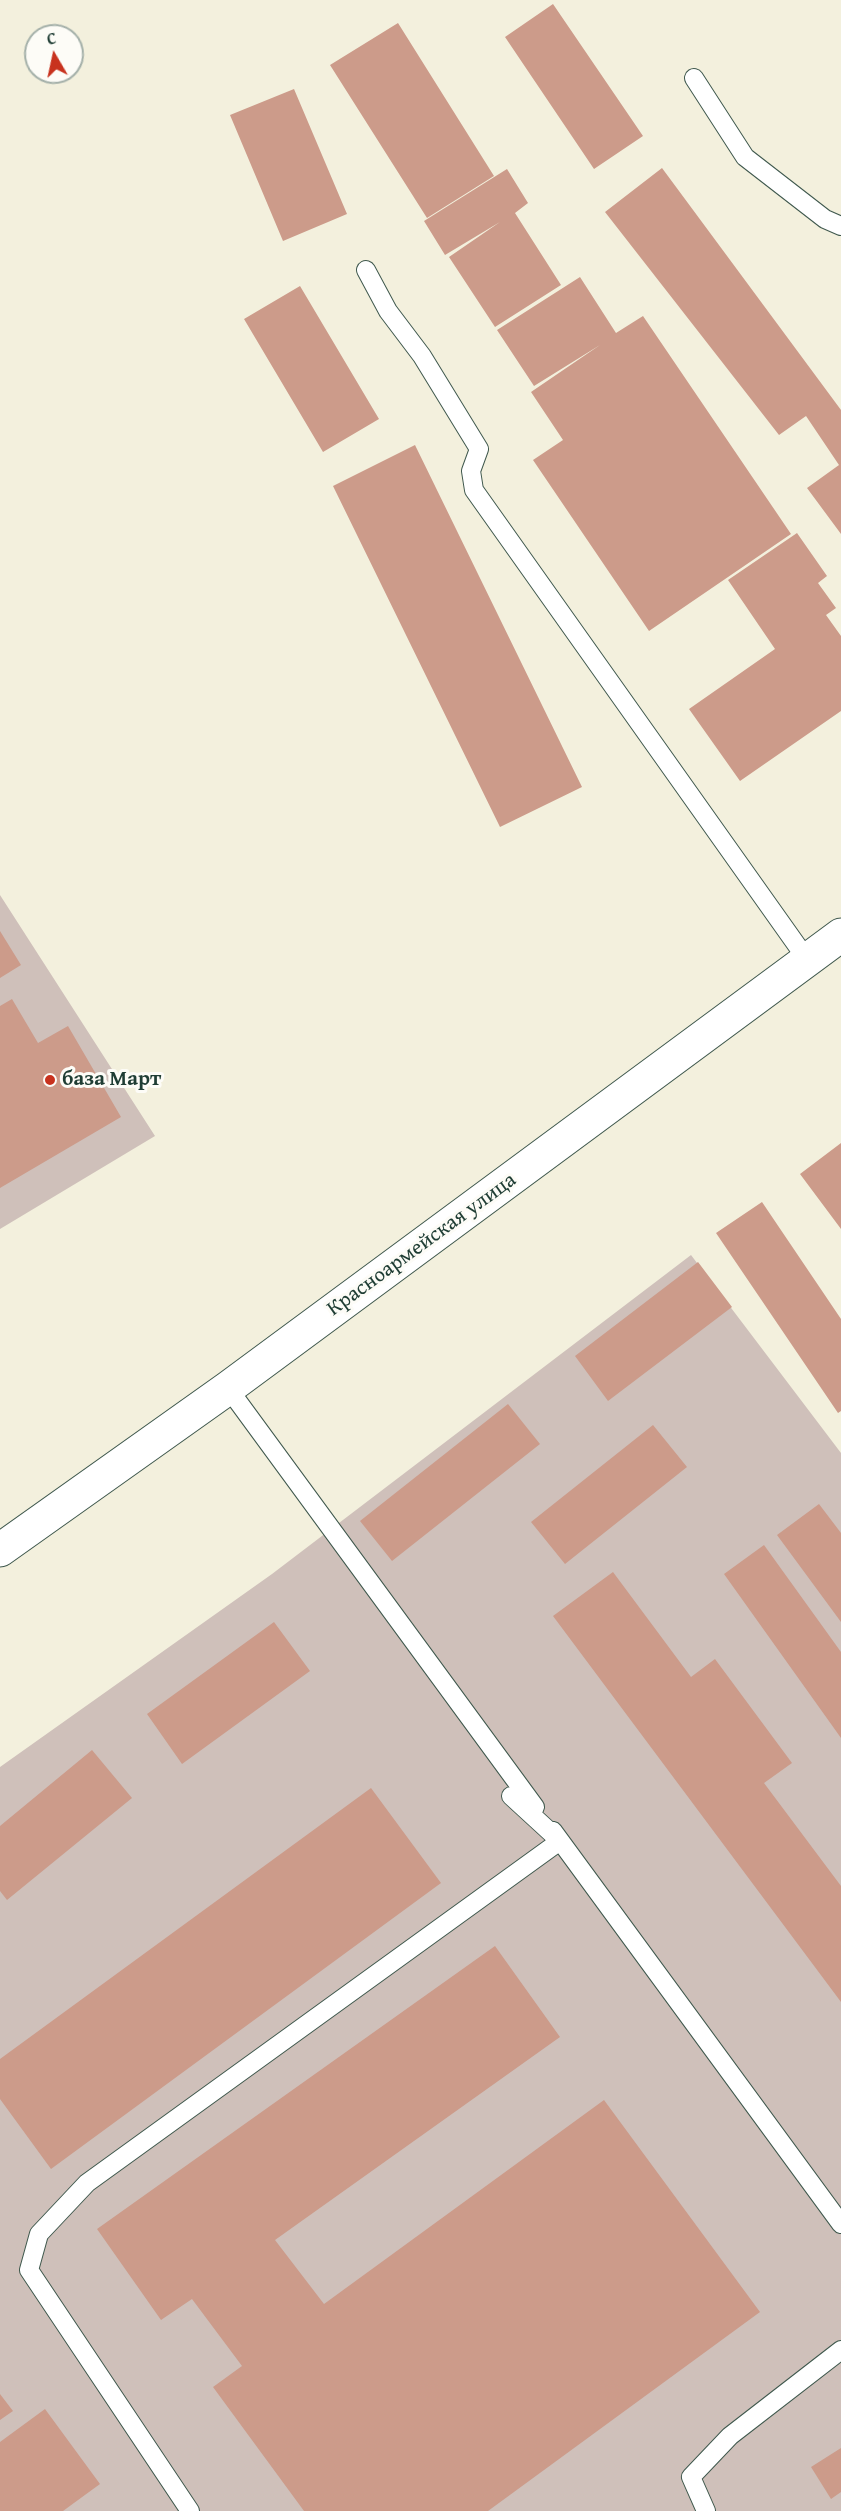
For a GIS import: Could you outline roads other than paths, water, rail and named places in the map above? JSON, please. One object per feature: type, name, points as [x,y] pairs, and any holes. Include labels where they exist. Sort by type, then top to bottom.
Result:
[{"type":"main road","name":"Красноармейская улица","points":[[0,1550],[228,1388],[841,936]]},
{"type":"lane","points":[[694,78],[745,157],[825,219],[841,226]]},
{"type":"lane","points":[[366,270],[388,311],[422,356],[479,448],[471,471],[474,490],[808,961]]},
{"type":"lane","points":[[228,1388],[841,2224]]},
{"type":"lane","points":[[511,1796],[560,1841]]},
{"type":"lane","points":[[190,2511],[29,2270],[39,2234],[87,2183],[560,1841]]},
{"type":"lane","points":[[706,2511],[691,2477],[730,2436],[841,2350]]},
{"type":"place","name":"база Март","points":[[50,1080]]}]
